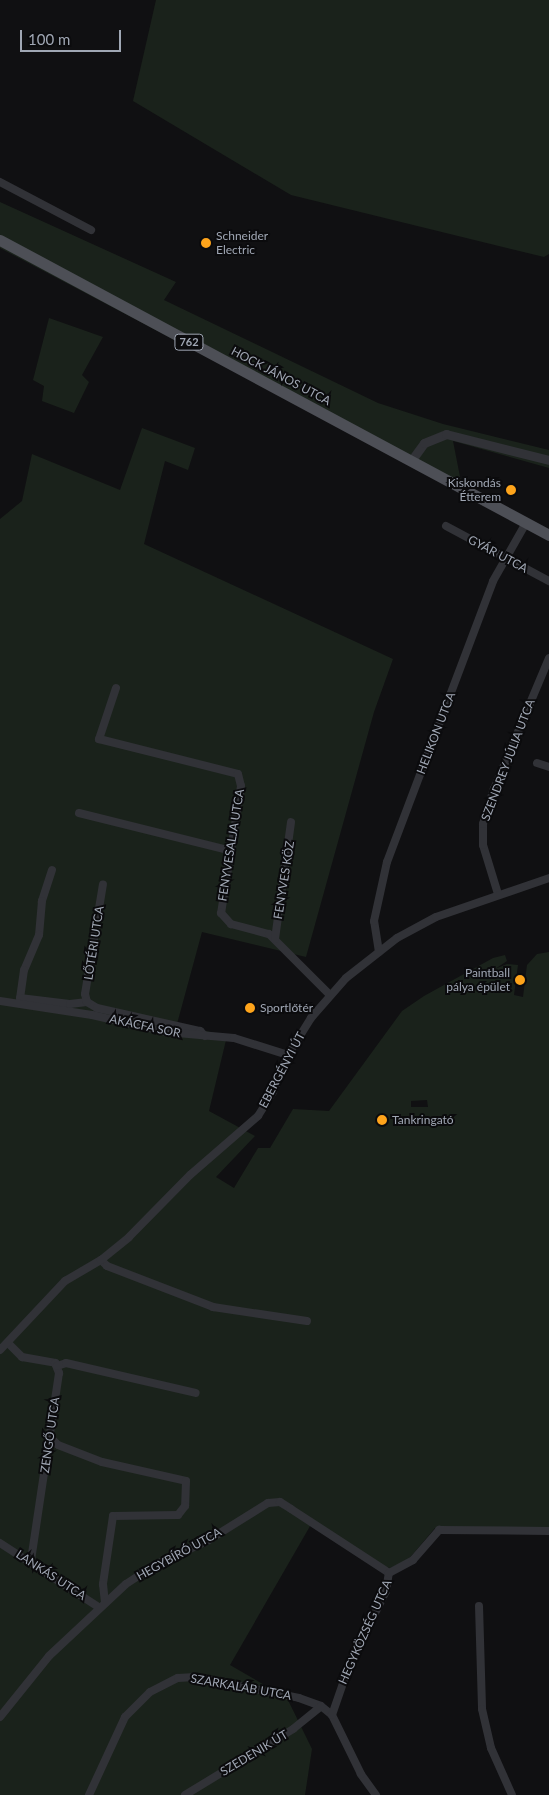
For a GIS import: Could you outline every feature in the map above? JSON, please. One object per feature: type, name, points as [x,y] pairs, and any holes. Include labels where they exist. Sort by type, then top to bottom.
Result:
[{"type":"main road","name":"HOCK JÁNOS UTCA","points":[[0,240],[549,535]]},
{"type":"street","points":[[0,182],[91,230]]},
{"type":"street","points":[[411,462],[417,450],[430,439],[446,434],[549,460]]},
{"type":"street","name":"HELIKON UTCA","points":[[379,952],[374,921],[388,862],[493,581],[526,523]]},
{"type":"street","name":"GYÁR UTCA","points":[[446,526],[549,581]]},
{"type":"street","name":"SZENDREY JÚLIA UTCA","points":[[498,894],[483,845],[483,824],[494,789],[549,658]]},
{"type":"street","name":"FENYVESALJA UTCA","points":[[116,688],[99,739],[238,774],[241,786],[221,908],[223,918],[231,924],[263,932],[275,939],[329,994]]},
{"type":"street","points":[[537,763],[549,767]]},
{"type":"street","points":[[79,813],[231,851]]},
{"type":"street","name":"FENYVES KÖZ","points":[[275,939],[291,822]]},
{"type":"street","points":[[52,870],[42,901],[39,935],[24,970],[20,998],[70,1004],[87,1002],[97,1008],[192,1029],[205,1036]]},
{"type":"street","name":"EBERGÉNYI ÚT","points":[[0,1350],[65,1281],[101,1260],[139,1228],[190,1175],[258,1116],[272,1092],[288,1054],[329,994],[379,952],[436,917],[498,894],[549,878]]},
{"type":"street","name":"LŐTÉRI UTCA","points":[[87,1002],[85,994],[103,884]]},
{"type":"street","name":"AKÁCFA SOR","points":[[0,1001],[92,1014],[166,1032],[234,1038],[288,1054]]},
{"type":"street","points":[[101,1260],[106,1266],[213,1307],[307,1322]]},
{"type":"street","points":[[8,1343],[22,1357],[57,1366],[66,1363],[196,1393]]},
{"type":"street","name":"ZENGŐ UTCA","points":[[31,1560],[50,1437],[57,1366]]},
{"type":"street","points":[[50,1437],[58,1444],[102,1462],[186,1481],[185,1506],[178,1515],[113,1516],[103,1584],[103,1606]]},
{"type":"street","name":"HEGYBÍRÓ UTCA","points":[[0,1717],[48,1656],[141,1573],[194,1548],[258,1507],[274,1502],[291,1509],[389,1573]]},
{"type":"street","name":"HEGYKÖZSÉG UTCA","points":[[332,1715],[350,1663],[386,1591],[389,1573],[413,1560],[439,1530],[549,1531]]},
{"type":"street","name":"LANKÁS UTCA","points":[[0,1543],[31,1560],[103,1606]]},
{"type":"street","points":[[479,1606],[482,1709],[491,1748],[512,1795]]},
{"type":"street","name":"SZARKALÁB UTCA","points":[[89,1795],[125,1717],[150,1692],[178,1678],[195,1677],[299,1698],[321,1706],[332,1715]]},
{"type":"street","name":"SZEDENIK ÚT","points":[[185,1795],[293,1729],[321,1706]]},
{"type":"street","points":[[332,1715],[361,1774],[376,1795]]},
{"type":"shaded area","points":[[156,0],[549,0],[549,254],[544,257],[291,195],[133,101]]},
{"type":"shaded area","points":[[0,202],[176,282],[164,300],[378,403],[443,424],[549,450],[549,468],[453,441],[463,492],[0,248]]},
{"type":"shaded area","points":[[49,318],[103,337],[82,375],[89,382],[74,413],[42,401],[44,386],[33,380]]},
{"type":"shaded area","points":[[142,428],[195,448],[188,470],[165,461],[144,544],[393,659],[374,712],[306,957],[202,932],[177,1024],[227,1036],[209,1111],[255,1136],[216,1177],[234,1188],[258,1148],[270,1148],[293,1109],[329,1111],[402,1011],[424,996],[493,958],[505,955],[507,961],[495,969],[507,964],[518,965],[514,995],[523,997],[527,965],[537,954],[549,952],[549,1529],[435,1528],[407,1561],[390,1568],[382,1566],[313,1521],[230,1665],[287,1698],[312,1749],[305,1795],[0,1795],[0,519],[22,501],[32,454],[120,490]],"holes":[[[427,1100],[428,1107],[411,1107],[411,1101]]]},
{"type":"place","name":"Schneider Electric","points":[[206,243]]},
{"type":"place","name":"Kiskondás Étterem","points":[[511,490]]},
{"type":"place","name":"Paintball pálya épület","points":[[520,980]]},
{"type":"place","name":"Sportlőtér","points":[[250,1008]]},
{"type":"place","name":"Tankringató","points":[[382,1120]]}]
